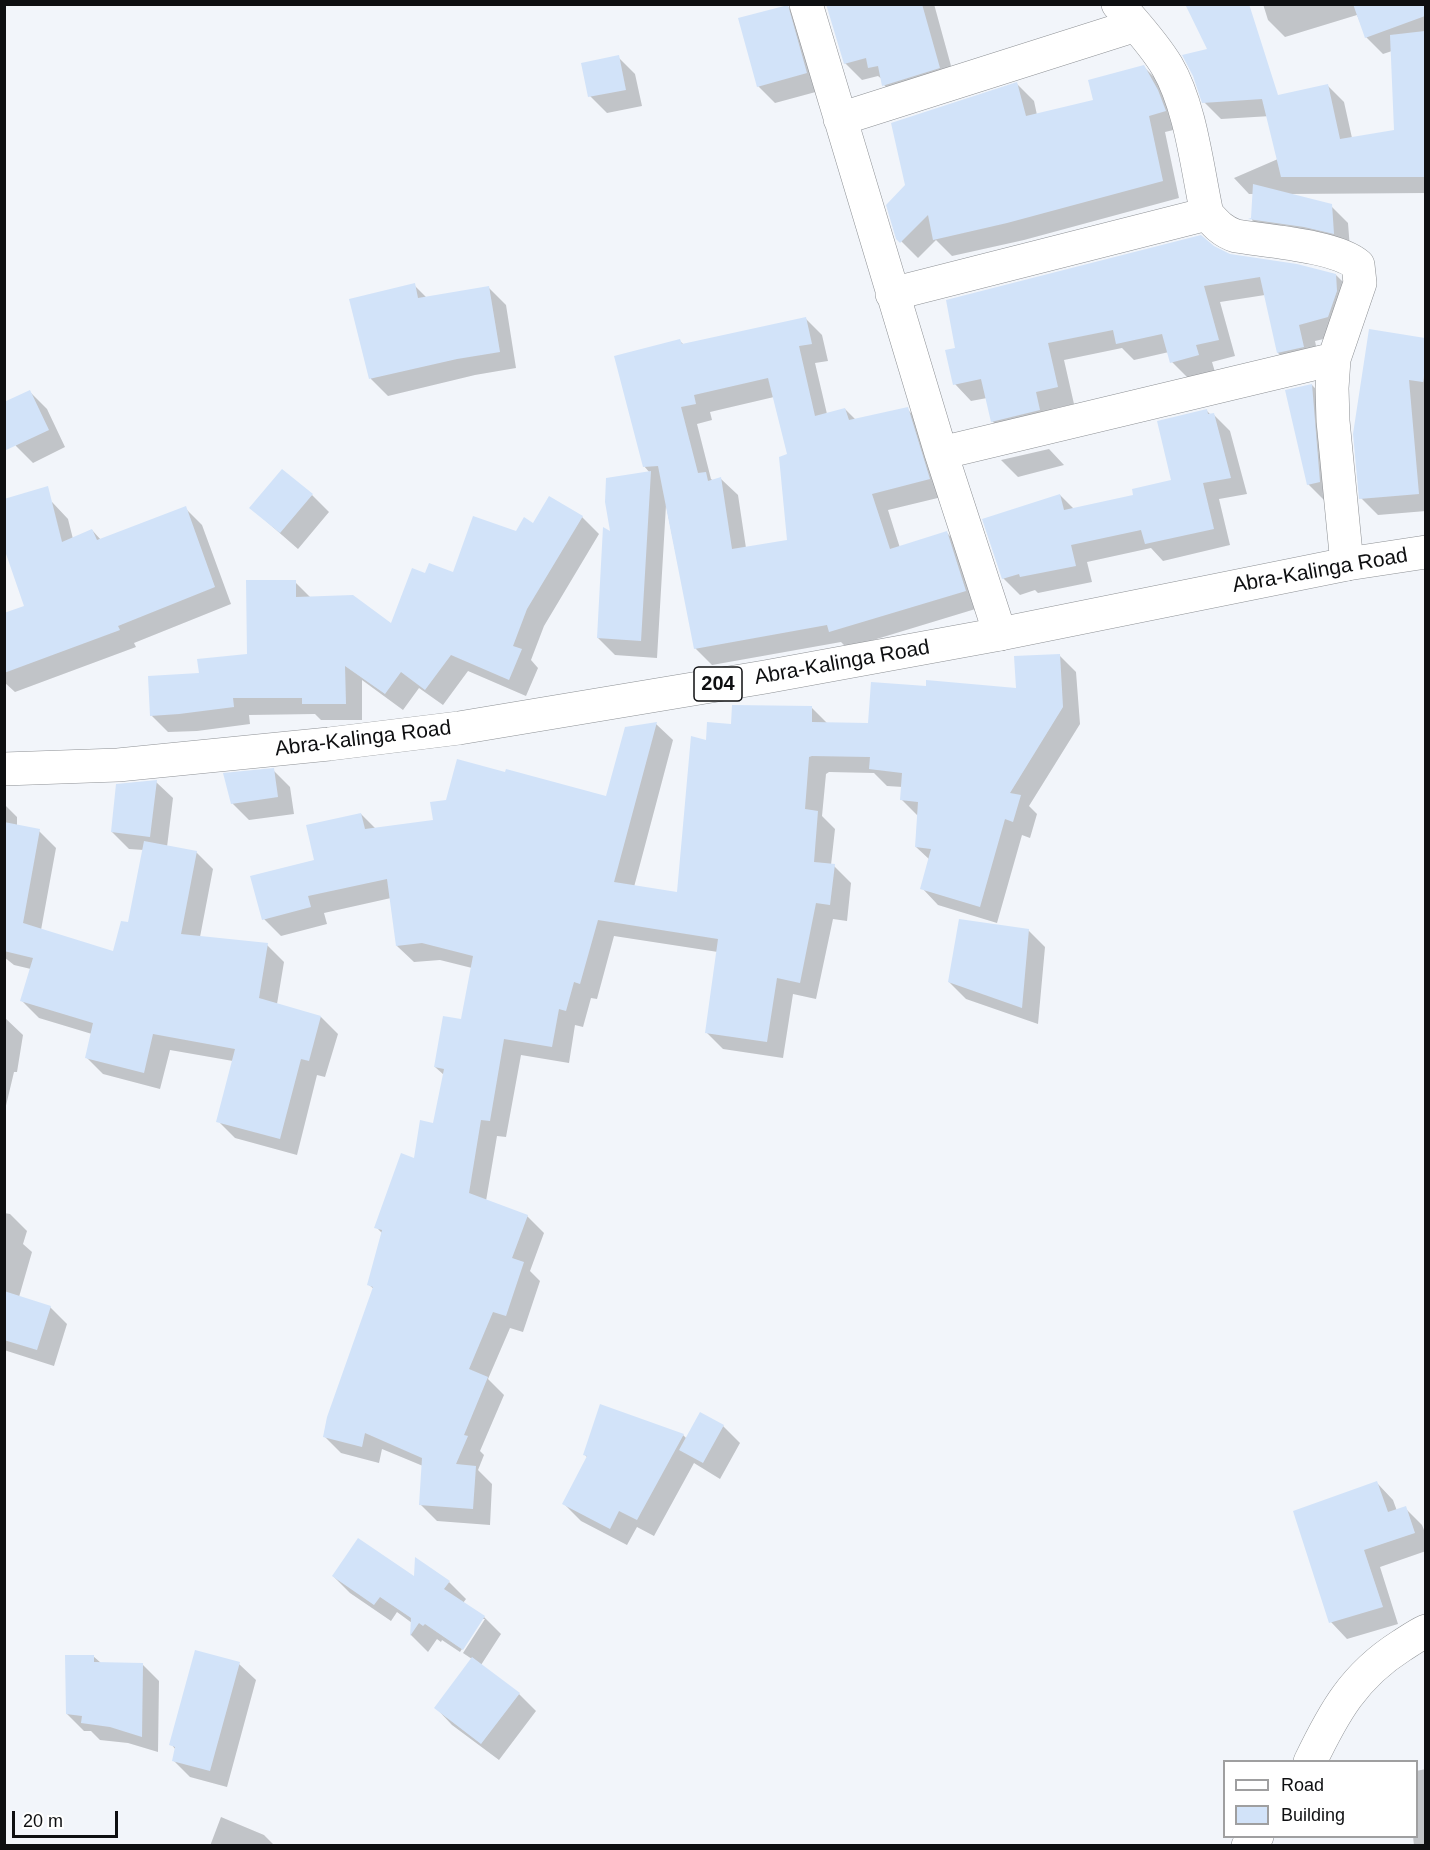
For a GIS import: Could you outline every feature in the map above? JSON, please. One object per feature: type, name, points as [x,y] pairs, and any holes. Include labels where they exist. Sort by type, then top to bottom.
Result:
[{"type":"street","points":[[806,4],[940,453],[1000,634]]},
{"type":"street","points":[[840,119],[1127,15],[1167,66],[1184,104],[1207,214],[1228,234],[1335,252],[1358,265],[1360,284],[1334,359],[1332,388],[1333,421],[1347,564]]},
{"type":"street","points":[[892,294],[1207,214]]},
{"type":"street","points":[[940,453],[1334,359]]},
{"type":"street","name":"Abra-Kalinga Road","points":[[4,769],[118,765],[329,744],[459,728],[765,677],[1000,634],[1347,564],[1425,552]]},
{"type":"street","points":[[1310,1760],[1332,1716],[1361,1677],[1424,1625]]},
{"type":"building","points":[[826,4],[922,4],[940,68],[882,86],[878,66],[868,68],[866,58],[844,64]]},
{"type":"building","points":[[1185,4],[1249,4],[1278,95],[1328,84],[1340,139],[1394,130],[1390,35],[1425,31],[1425,177],[1281,177],[1262,99],[1202,103],[1193,76],[1182,55],[1207,49]]},
{"type":"building","points":[[1353,4],[1425,4],[1425,16],[1365,38]]},
{"type":"building","points":[[788,5],[807,73],[757,87],[738,18]]},
{"type":"building","points":[[619,55],[626,90],[588,97],[581,63]]},
{"type":"building","points":[[1144,65],[1158,90],[1166,111],[1149,116],[1163,181],[1007,223],[933,240],[928,215],[900,243],[896,239],[886,205],[905,185],[891,123],[1017,82],[1026,116],[1093,100],[1088,80]]},
{"type":"building","points":[[1253,184],[1332,204],[1334,234],[1248,219],[1251,218]]},
{"type":"building","points":[[1201,235],[1214,246],[1230,254],[1297,264],[1336,274],[1337,291],[1328,317],[1299,325],[1304,347],[1277,353],[1260,277],[1204,286],[1219,340],[1196,345],[1199,355],[1170,363],[1162,334],[1116,344],[1113,330],[1048,343],[1058,387],[1036,392],[1040,410],[991,422],[981,379],[953,385],[945,350],[955,348],[946,300]]},
{"type":"building","points":[[415,283],[418,298],[489,286],[500,352],[457,359],[369,379],[349,299]]},
{"type":"building","points":[[806,317],[812,344],[799,346],[815,416],[845,408],[849,420],[908,407],[930,479],[872,494],[890,549],[947,531],[966,591],[829,632],[827,625],[694,649],[658,466],[643,467],[614,356],[680,339],[682,344]],"holes":[[[768,378],[787,454],[779,457],[787,540],[732,549],[721,477],[708,481],[706,472],[698,473],[681,407],[696,404],[694,395]]]},
{"type":"building","points":[[1369,329],[1425,338],[1423,382],[1409,380],[1419,494],[1359,499],[1353,434]]},
{"type":"building","points":[[1312,384],[1320,482],[1307,485],[1285,390]]},
{"type":"building","points":[[30,390],[49,430],[4,451],[4,402]]},
{"type":"building","points":[[1207,409],[1208,414],[1214,413],[1231,478],[1203,483],[1214,529],[1145,544],[1141,530],[1071,545],[1076,566],[1020,577],[1019,574],[1002,579],[982,519],[1060,494],[1064,510],[1133,495],[1132,489],[1171,480],[1157,421]]},
{"type":"building","points":[[282,469],[313,494],[280,533],[249,508]]},
{"type":"building","points":[[651,471],[641,641],[597,638],[603,527],[610,531],[605,502],[606,478]]},
{"type":"building","points":[[48,486],[62,542],[92,529],[97,540],[186,506],[215,587],[118,626],[120,630],[4,673],[4,613],[24,606],[4,548],[4,499]]},
{"type":"building","points":[[549,496],[583,516],[527,609],[513,646],[522,649],[509,680],[451,655],[425,690],[401,672],[385,694],[345,666],[346,704],[302,704],[302,698],[233,698],[234,707],[150,716],[148,676],[199,673],[197,659],[247,654],[246,580],[296,580],[296,597],[353,595],[391,623],[412,568],[425,573],[429,563],[453,572],[473,516],[516,531],[524,517],[533,523]]},
{"type":"building","points":[[1060,654],[1063,707],[1010,793],[1021,795],[1013,822],[1005,819],[980,907],[920,889],[931,849],[915,847],[918,802],[900,800],[902,773],[869,769],[870,757],[812,756],[809,757],[805,809],[818,811],[814,862],[835,864],[830,905],[816,903],[800,983],[777,978],[767,1042],[705,1033],[718,939],[598,920],[580,984],[574,982],[566,1011],[559,1009],[552,1047],[504,1039],[490,1121],[481,1120],[469,1193],[528,1215],[512,1258],[524,1262],[506,1316],[493,1312],[469,1369],[488,1377],[464,1435],[468,1436],[456,1464],[476,1466],[473,1509],[419,1505],[422,1458],[365,1433],[362,1447],[323,1437],[327,1417],[373,1287],[367,1285],[382,1230],[374,1228],[401,1153],[414,1158],[420,1120],[433,1123],[444,1069],[434,1067],[443,1016],[461,1019],[473,956],[422,943],[396,946],[387,879],[308,896],[311,907],[262,920],[250,876],[314,860],[306,825],[361,813],[365,829],[433,820],[430,802],[446,800],[457,759],[505,772],[506,769],[606,796],[625,727],[657,722],[614,882],[677,892],[691,736],[706,740],[707,722],[731,724],[732,705],[812,706],[812,722],[868,723],[871,682],[926,686],[926,680],[1016,688],[1014,656]]},
{"type":"building","points":[[274,768],[278,797],[231,804],[223,773]]},
{"type":"building","points":[[157,780],[150,837],[111,832],[116,784]]},
{"type":"building","points":[[4,822],[40,829],[23,923],[113,951],[121,921],[128,922],[144,841],[197,851],[181,934],[268,943],[259,998],[321,1016],[309,1061],[301,1059],[280,1139],[216,1122],[235,1049],[153,1034],[144,1073],[85,1058],[93,1023],[20,1001],[33,958],[4,951]]},
{"type":"building","points":[[959,919],[1029,929],[1022,1008],[948,982]]},
{"type":"building","points":[[4,1291],[51,1306],[37,1350],[4,1340]]},
{"type":"building","points":[[600,1404],[684,1434],[637,1520],[619,1511],[610,1529],[562,1504],[587,1456],[583,1455]]},
{"type":"building","points":[[700,1412],[724,1425],[703,1463],[679,1450]]},
{"type":"building","points":[[1377,1481],[1388,1512],[1406,1506],[1415,1533],[1364,1550],[1383,1607],[1329,1623],[1293,1511]]},
{"type":"building","points":[[358,1538],[414,1576],[415,1557],[450,1581],[444,1589],[485,1616],[463,1650],[425,1624],[423,1626],[419,1623],[410,1636],[411,1618],[380,1597],[374,1605],[332,1576]]},
{"type":"building","points":[[195,1650],[240,1662],[210,1771],[172,1761],[175,1747],[169,1745]]},
{"type":"building","points":[[65,1655],[94,1655],[94,1662],[143,1663],[142,1737],[110,1727],[81,1723],[82,1716],[66,1714]]},
{"type":"building","points":[[472,1657],[520,1693],[481,1744],[434,1708]]}]
